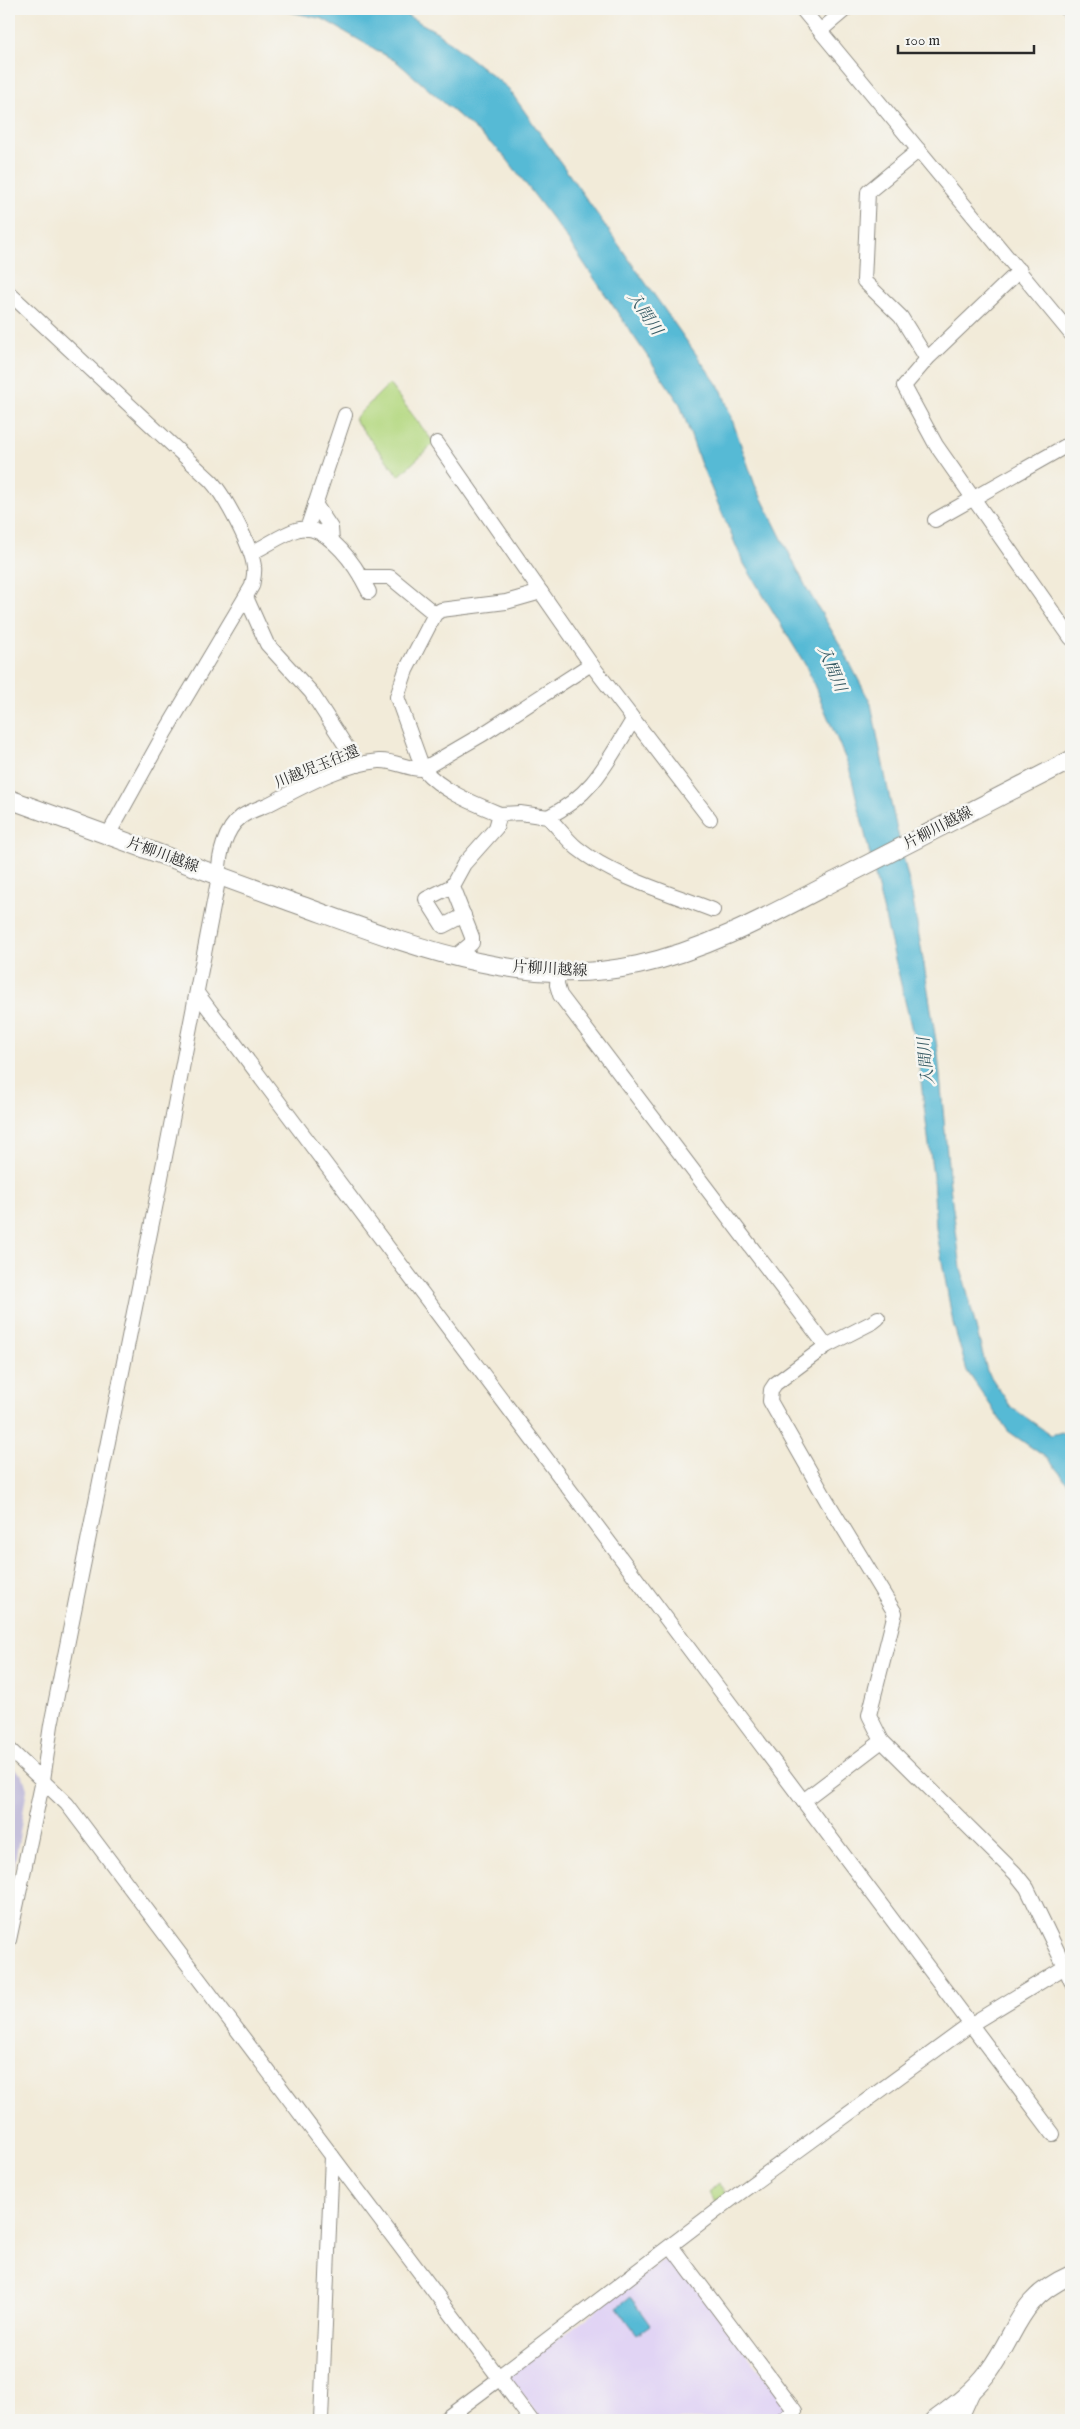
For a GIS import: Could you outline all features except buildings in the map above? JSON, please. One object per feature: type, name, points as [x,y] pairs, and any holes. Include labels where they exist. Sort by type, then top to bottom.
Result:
[{"type":"main road","name":"片柳川越線","points":[[9,799],[438,954],[524,970],[558,972],[608,970],[672,956],[732,934],[1064,764]]},
{"type":"main road","points":[[935,2420],[976,2386],[988,2372],[1025,2308],[1043,2292],[1071,2275]]},
{"type":"street","points":[[802,9],[1020,270],[1071,334]]},
{"type":"street","points":[[820,31],[846,9]]},
{"type":"street","points":[[1067,9],[1071,14]]},
{"type":"street","points":[[920,150],[868,192],[864,281],[901,317],[927,359]]},
{"type":"street","points":[[1020,270],[927,359],[904,386],[936,444],[1071,638]]},
{"type":"street","points":[[9,293],[212,481],[220,490],[251,553],[254,568],[252,586],[246,597],[164,734],[108,835]]},
{"type":"street","points":[[307,529],[345,415]]},
{"type":"street","points":[[935,520],[1071,442]]},
{"type":"street","points":[[437,443],[591,664],[710,819]]},
{"type":"street","points":[[315,504],[331,528],[332,541]]},
{"type":"street","points":[[251,553],[297,529],[307,529],[323,535],[332,541],[350,559],[369,592]]},
{"type":"street","points":[[361,577],[390,577],[435,614]]},
{"type":"street","points":[[542,592],[506,602],[441,610],[435,614],[406,670],[397,697],[423,770],[439,784],[500,814],[520,813],[548,817],[578,800],[591,787],[633,720]]},
{"type":"street","points":[[246,597],[272,651],[311,692],[358,765]]},
{"type":"street","points":[[423,770],[483,734],[591,664]]},
{"type":"street","name":"川越児玉往還","points":[[9,1940],[43,1780],[52,1725],[197,994],[219,876],[218,863],[227,836],[241,817],[322,779],[358,765],[379,761],[393,761],[423,770]]},
{"type":"street","points":[[464,915],[443,926],[426,899],[452,886],[464,864],[496,828],[500,814]]},
{"type":"street","points":[[548,817],[569,840],[590,857],[646,884],[713,910]]},
{"type":"street","points":[[452,886],[472,937],[472,943],[461,952],[459,959]]},
{"type":"street","points":[[558,972],[556,985],[560,995],[826,1346]]},
{"type":"street","points":[[197,994],[1053,2134]]},
{"type":"street","points":[[878,1318],[826,1346],[775,1384],[771,1390],[770,1401],[895,1613],[869,1715],[882,1741],[1021,1880],[1027,1888],[1071,1981]]},
{"type":"street","points":[[803,1801],[882,1741]]},
{"type":"street","points":[[9,1749],[67,1804],[531,2420]]},
{"type":"street","points":[[444,2420],[671,2246],[970,2025],[1065,1967]]},
{"type":"street","points":[[321,2420],[332,2156]]},
{"type":"street","points":[[671,2246],[795,2411],[783,2420]]},
{"type":"street","points":[[960,2420],[976,2386]]},
{"type":"shaded area","points":[[9,1764],[23,1776],[27,1789],[9,1899]]},
{"type":"shaded area","points":[[670,2255],[789,2408],[777,2420],[542,2420],[508,2376]]},
{"type":"green space","points":[[389,384],[434,443],[399,476],[354,419]]},
{"type":"green space","points":[[719,2183],[728,2194],[719,2206],[708,2192]]},
{"type":"water","name":"入間川","points":[[276,9],[395,9],[437,32],[508,88],[722,391],[755,485],[806,587],[842,648],[871,704],[912,895],[925,971],[938,1054],[950,1186],[961,1268],[987,1371],[1011,1407],[1051,1435],[1062,1432],[1071,1438],[1071,1487],[1048,1459],[1008,1431],[967,1371],[953,1323],[936,1228],[933,1176],[917,1051],[849,767],[806,666],[743,562],[700,462],[680,404],[564,234],[503,154],[397,62],[323,19]]},
{"type":"water","points":[[630,2297],[650,2325],[637,2334],[617,2307]]}]
